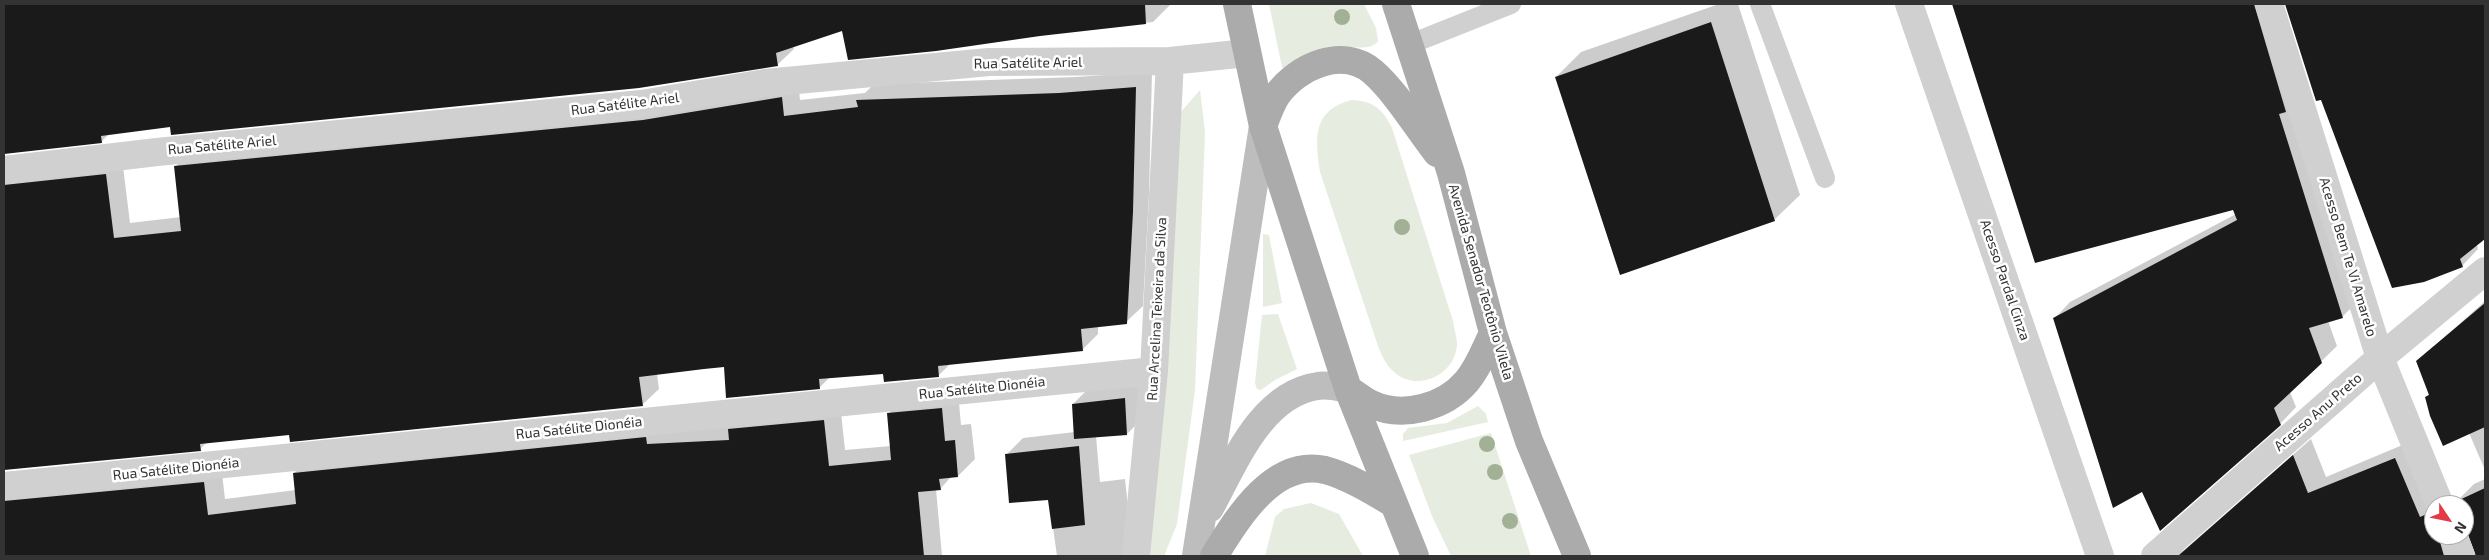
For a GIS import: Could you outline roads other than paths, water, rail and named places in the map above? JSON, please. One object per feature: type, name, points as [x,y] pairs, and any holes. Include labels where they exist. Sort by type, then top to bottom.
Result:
[{"type":"main road","points":[[1237,4],[1263,126],[1348,389],[1415,556]]},
{"type":"main road","name":"Avenida Senador Teotônio Vilela","points":[[1396,4],[1451,173],[1493,333],[1529,441],[1577,556]]},
{"type":"main road","points":[[1196,556],[1263,126],[1276,96],[1289,82],[1315,64],[1337,59],[1358,62],[1374,72],[1451,173]]},
{"type":"main road","points":[[1201,525],[1259,424],[1286,398],[1318,386],[1348,389],[1372,404],[1385,409],[1421,408],[1441,402],[1454,394],[1467,381],[1493,333]]},
{"type":"main road","points":[[1214,556],[1246,510],[1275,481],[1288,472],[1301,469],[1325,470],[1367,488],[1394,504]]},
{"type":"street","name":"Acesso Pardal Cinza","points":[[1909,4],[2100,556]]},
{"type":"street","name":"Acesso Bem Te Vi Amarelo","points":[[2269,4],[2380,358],[2436,495]]},
{"type":"street","name":"Rua Satélite Ariel","points":[[4,170],[157,152],[641,104],[765,83],[989,62],[1170,61],[1247,53]]},
{"type":"street","name":"Rua Arcelina Teixeira da Silva","points":[[1136,556],[1154,371],[1170,61]]},
{"type":"street","name":"Acesso Anu Preto","points":[[2155,556],[2380,358],[2485,271]]},
{"type":"street","name":"Rua Satélite Dionéia","points":[[4,486],[1154,371]]},
{"type":"lane","points":[[1408,44],[1511,4]]},
{"type":"lane","points":[[1760,4],[1826,178]]}]
